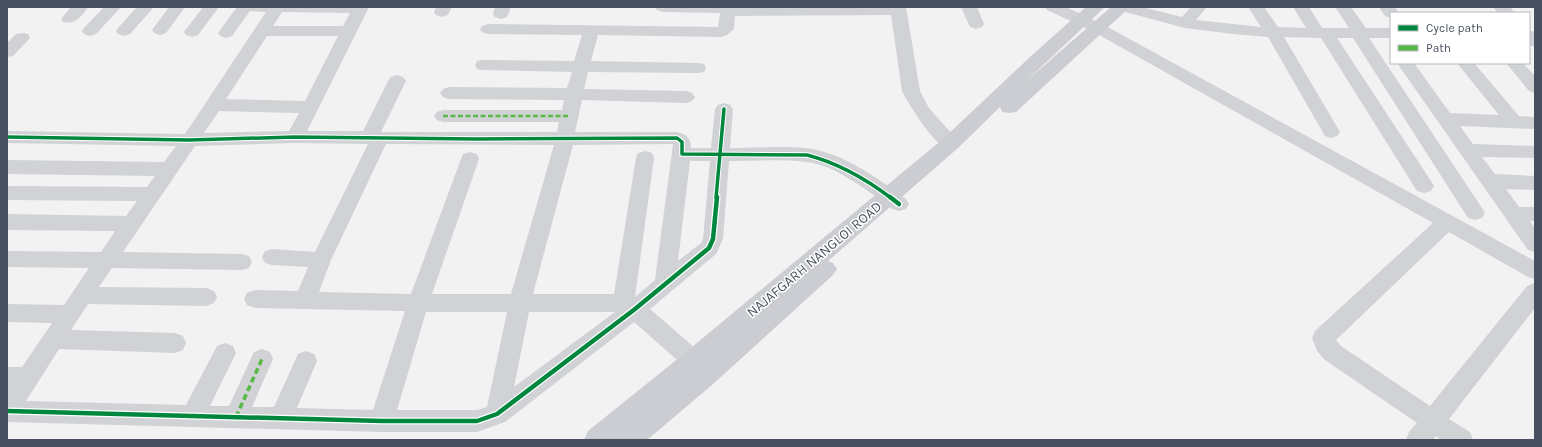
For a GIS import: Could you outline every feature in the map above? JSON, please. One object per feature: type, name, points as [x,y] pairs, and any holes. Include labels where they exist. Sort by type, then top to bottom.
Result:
[{"type":"main road","name":"NAJAFGARH NANGLOI ROAD","points":[[598,440],[894,200],[950,143],[1036,61],[1092,18],[1123,7]]},
{"type":"main road","name":"NAJAFGARH NANGLOI ROAD","points":[[627,440],[709,372],[1092,18]]},
{"type":"street","points":[[68,19],[80,7]]},
{"type":"street","points":[[90,31],[113,7]]},
{"type":"street","points":[[124,31],[146,7]]},
{"type":"street","points":[[160,30],[177,7]]},
{"type":"street","points":[[192,32],[211,7]]},
{"type":"street","points":[[226,33],[244,7]]},
{"type":"street","points":[[254,7],[360,8],[295,137]]},
{"type":"street","points":[[277,7],[263,31],[214,105],[168,169],[53,339],[18,377],[7,410],[382,421],[477,421],[497,414],[629,306],[665,284],[709,248],[713,239],[724,108]]},
{"type":"street","points":[[663,7],[728,9],[898,9],[911,91],[916,103],[925,116],[950,143]]},
{"type":"street","points":[[969,7],[976,24]]},
{"type":"street","points":[[1052,7],[1092,18],[1535,271]]},
{"type":"street","points":[[1123,7],[1185,23],[1234,30],[1359,33],[1388,37]]},
{"type":"street","points":[[1185,23],[1199,7]]},
{"type":"street","points":[[1256,7],[1273,32],[1331,132]]},
{"type":"street","points":[[1301,7],[1321,32],[1424,186]]},
{"type":"street","points":[[1343,7],[1475,213]]},
{"type":"street","points":[[488,29],[721,32],[726,29],[728,9]]},
{"type":"street","points":[[497,414],[520,302],[565,139],[580,67],[591,30]]},
{"type":"street","points":[[263,31],[348,31]]},
{"type":"street","points":[[7,52],[22,38]]},
{"type":"street","points":[[1405,64],[1535,244]]},
{"type":"street","points":[[1466,64],[1514,122]]},
{"type":"street","points":[[1515,64],[1535,87]]},
{"type":"street","points":[[483,65],[698,68]]},
{"type":"street","points":[[305,300],[375,138],[396,81]]},
{"type":"street","points":[[449,93],[686,97]]},
{"type":"street","points":[[214,105],[309,107]]},
{"type":"street","points":[[443,116],[569,116]]},
{"type":"street","points":[[1446,119],[1535,123]]},
{"type":"street","points":[[7,137],[188,140],[295,137],[565,139],[677,138],[682,142],[682,154],[665,284]]},
{"type":"street","points":[[1467,150],[1535,152]]},
{"type":"street","points":[[682,154],[807,155],[819,157],[850,172],[894,200]]},
{"type":"street","points":[[629,306],[645,158]]},
{"type":"street","points":[[382,421],[418,303],[470,159]]},
{"type":"street","points":[[7,167],[168,169]]},
{"type":"street","points":[[1490,181],[1535,183]]},
{"type":"street","points":[[7,193],[152,194]]},
{"type":"street","points":[[1514,214],[1535,214]]},
{"type":"street","points":[[7,222],[131,224]]},
{"type":"street","points":[[1447,222],[1323,338],[1325,344],[1333,353],[1461,440]]},
{"type":"street","points":[[272,257],[321,260]]},
{"type":"street","points":[[7,259],[242,262]]},
{"type":"street","points":[[1418,440],[1535,292]]},
{"type":"street","points":[[82,294],[206,298]]},
{"type":"street","points":[[255,299],[418,303],[520,302],[629,306],[694,361]]},
{"type":"street","points":[[7,313],[70,314]]},
{"type":"street","points":[[53,339],[174,343]]},
{"type":"street","points":[[194,416],[225,353]]},
{"type":"street","points":[[236,417],[262,359]]},
{"type":"street","points":[[281,418],[306,361]]},
{"type":"marked path","points":[[443,116],[569,116]]},
{"type":"marked path","points":[[236,417],[262,359]]},
{"type":"cycle path","points":[[7,411],[382,421],[477,421],[497,414],[635,309],[709,248],[713,239],[724,109]]},
{"type":"cycle path","points":[[7,137],[189,140],[295,137],[477,139],[677,138],[682,142],[682,154],[807,155],[820,158],[856,174],[899,204]]}]
